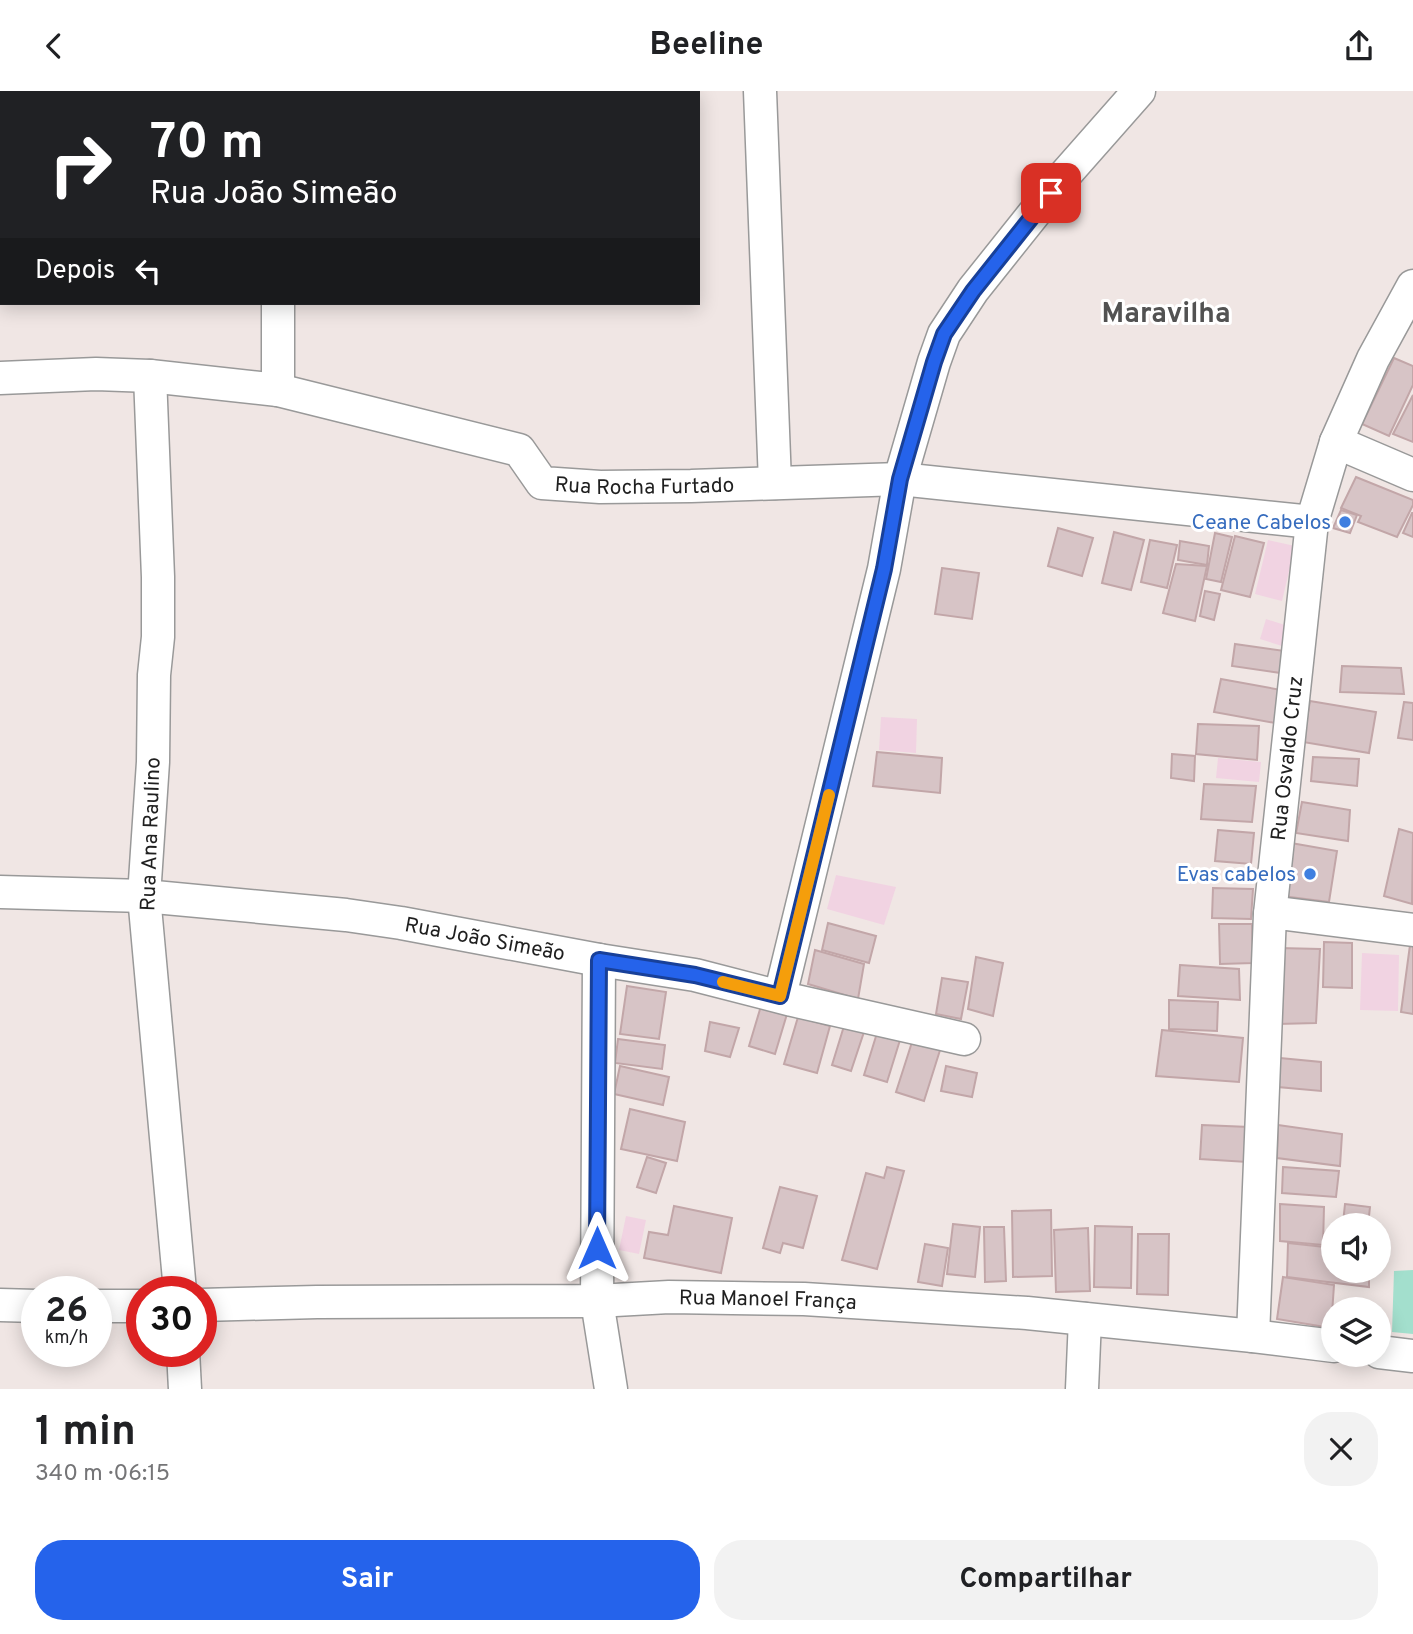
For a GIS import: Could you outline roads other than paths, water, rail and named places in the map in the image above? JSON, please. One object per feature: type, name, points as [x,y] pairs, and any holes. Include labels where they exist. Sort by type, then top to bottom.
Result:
[{"type":"street","points":[[760,91],[775,483]]},
{"type":"street","points":[[780,996],[884,569],[900,479],[944,334],[973,291],[1056,185],[1139,91]]},
{"type":"street","name":"Rua Osvaldo Cruz","points":[[1253,1336],[1270,914],[1312,522],[1336,442],[1373,359],[1413,286]]},
{"type":"street","points":[[278,305],[278,390]]},
{"type":"street","name":"Rua Rocha Furtado","points":[[0,378],[96,374],[150,376],[278,390],[519,450],[542,483],[600,487],[900,479],[1312,522]]},
{"type":"street","name":"Rua Ana Raulino","points":[[150,376],[158,637],[144,896],[179,1276]]},
{"type":"street","points":[[1336,442],[1413,475]]},
{"type":"street","name":"Rua João Simeão","points":[[0,892],[144,896],[346,915],[401,923],[695,975],[964,1039]]},
{"type":"street","points":[[1270,914],[1413,930]]},
{"type":"street","points":[[599,960],[597,1301],[611,1389]]},
{"type":"street","name":"Rua Manoel França","points":[[217,1305],[597,1301],[669,1297],[804,1299],[1027,1313],[1321,1344]]},
{"type":"street","points":[[0,1305],[21,1305]]},
{"type":"street","points":[[1082,1389],[1085,1319]]},
{"type":"street","points":[[1391,1353],[1413,1356]]},
{"type":"street","points":[[184,1367],[185,1389]]},
{"type":"place","name":"Ceane Cabelos","points":[[1345,522]]},
{"type":"place","name":"Evas cabelos","points":[[1310,874]]},
{"type":"district","name":"Maravilha","points":[[1166,312]]}]
